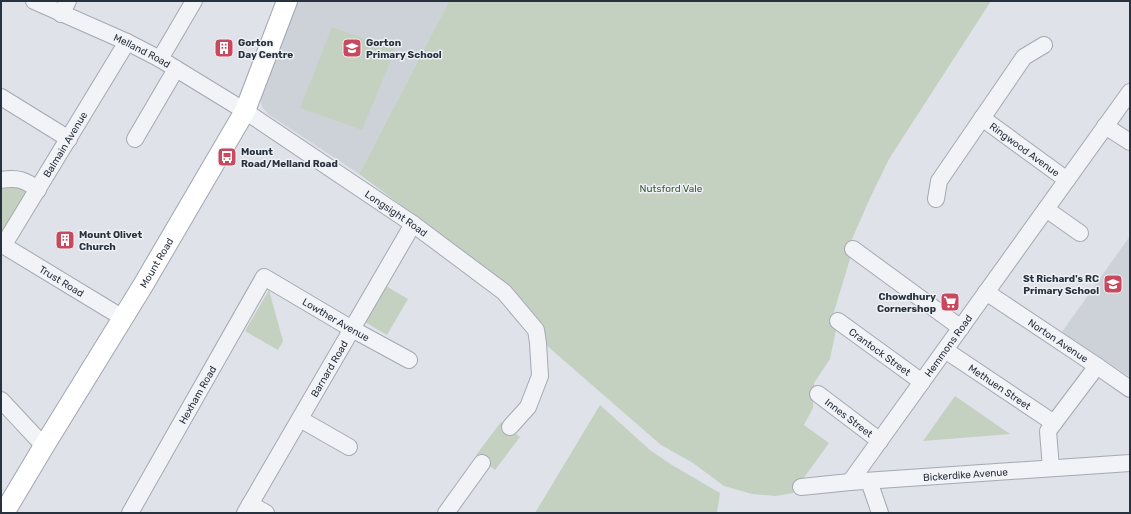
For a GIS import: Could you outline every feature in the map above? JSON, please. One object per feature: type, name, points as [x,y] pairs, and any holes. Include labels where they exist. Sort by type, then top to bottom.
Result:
[{"type":"main road","name":"Mount Road","points":[[4,513],[123,318],[245,111],[287,1]]},
{"type":"street","name":"Melland Road","points":[[34,1],[64,7],[160,60],[245,111]]},
{"type":"street","points":[[160,60],[194,1]]},
{"type":"street","name":"Balmain Avenue","points":[[2,245],[38,190],[127,42]]},
{"type":"street","name":"Ringwood Avenue","points":[[936,199],[939,181],[1024,57],[1044,45]]},
{"type":"street","points":[[136,139],[176,70]]},
{"type":"street","name":"Hemmons Road","points":[[850,482],[1130,92]]},
{"type":"street","points":[[1,97],[69,139]]},
{"type":"street","name":"Longsight Road","points":[[245,111],[413,224],[504,292],[536,330],[540,376],[528,407],[510,427]]},
{"type":"street","name":"Ringwood Avenue","points":[[982,118],[1067,180]]},
{"type":"street","points":[[1105,126],[1130,142]]},
{"type":"street","points":[[1,180],[23,180],[38,190]]},
{"type":"street","points":[[1046,209],[1080,233]]},
{"type":"street","name":"Barnard Road","points":[[248,509],[413,224]]},
{"type":"street","name":"Trust Road","points":[[2,245],[123,318]]},
{"type":"street","points":[[853,249],[961,328]]},
{"type":"street","name":"Lowther Avenue","points":[[264,277],[352,329],[409,360]]},
{"type":"street","name":"Hexham Road","points":[[130,513],[264,277]]},
{"type":"street","name":"Norton Avenue","points":[[986,292],[1130,389]]},
{"type":"street","name":"Crantock Street","points":[[838,321],[922,382]]},
{"type":"street","name":"Methuen Street","points":[[945,350],[1054,423]]},
{"type":"street","points":[[1051,468],[1048,431],[1097,366]]},
{"type":"street","name":"Innes Street","points":[[818,394],[880,441]]},
{"type":"street","points":[[1,400],[44,446]]},
{"type":"street","points":[[300,419],[349,447]]},
{"type":"street","points":[[446,513],[482,463]]},
{"type":"street","name":"Bickerdike Avenue","points":[[801,487],[850,482],[1130,463]]},
{"type":"street","points":[[869,481],[880,513]]},
{"type":"street","points":[[248,509],[266,513]]},
{"type":"shaded area","name":"Gorton Primary School","points":[[296,1],[449,1],[359,174],[268,114],[262,107],[262,95]]},
{"type":"shaded area","name":"St Richard's RC Primary School","points":[[1130,236],[1130,377],[1062,332]]},
{"type":"green space","name":"Nutsford Vale","points":[[449,1],[991,1],[889,159],[849,246],[853,249],[833,315],[838,321],[830,359],[814,383],[813,408],[804,425],[829,443],[793,493],[776,496],[752,494],[724,486],[693,463],[661,445],[540,339],[502,283],[439,233],[359,174]]},
{"type":"green space","points":[[332,27],[395,50],[362,130],[300,108]]},
{"type":"green space","points":[[10,187],[19,187],[26,190],[25,196],[17,212],[2,231],[1,190]]},
{"type":"green space","points":[[386,286],[408,299],[387,335],[365,322]]},
{"type":"green space","points":[[269,290],[283,341],[278,350],[245,331]]},
{"type":"green space","points":[[955,396],[1010,434],[923,441]]},
{"type":"green space","points":[[600,405],[650,450],[672,465],[720,493],[717,513],[535,513]]},
{"type":"green space","points":[[501,422],[520,437],[495,470],[476,455]]},
{"type":"place","name":"Gorton Day Centre","points":[[224,48]]},
{"type":"place","name":"Gorton Primary School","points":[[352,48]]},
{"type":"place","name":"Mount Road/Melland Road","points":[[227,157]]},
{"type":"place","name":"Mount Olivet Church","points":[[65,240]]},
{"type":"place","name":"St Richard's RC Primary School","points":[[1113,284]]},
{"type":"place","name":"Chowdhury Cornershop","points":[[950,302]]}]
